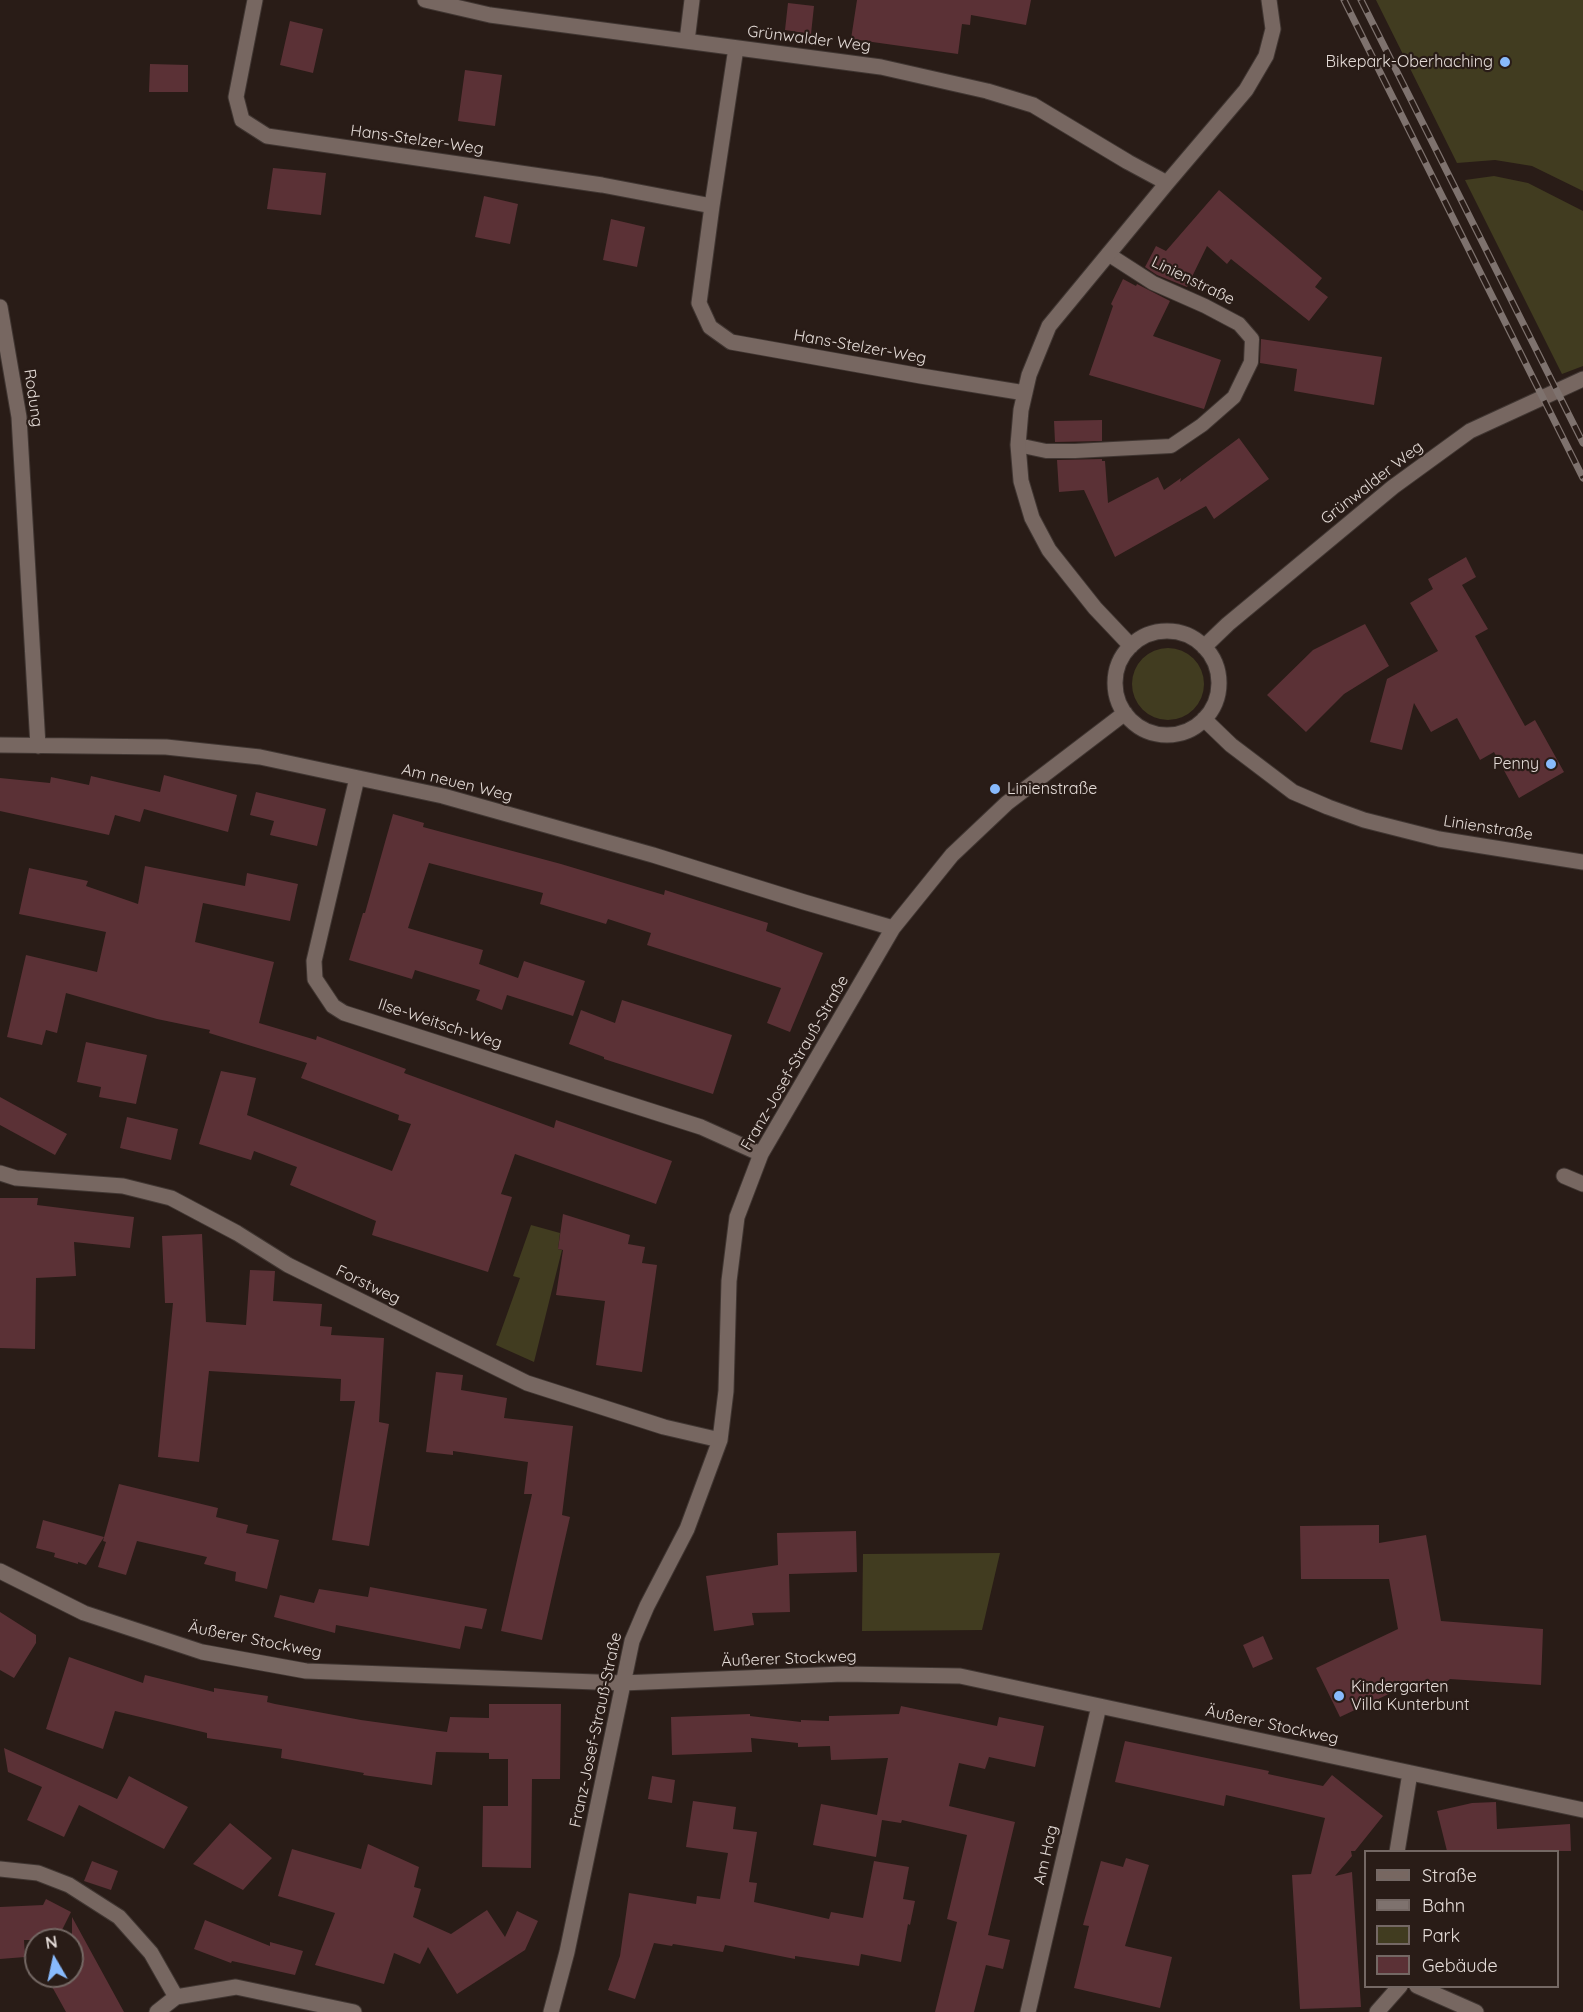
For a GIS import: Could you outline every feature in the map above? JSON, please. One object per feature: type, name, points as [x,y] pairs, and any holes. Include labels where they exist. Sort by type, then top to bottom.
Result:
[{"type":"street","name":"Hans-Stelzer-Weg","points":[[255,0],[236,97],[242,120],[267,136],[602,184],[712,206]]},
{"type":"street","name":"Grünwalder Weg","points":[[425,0],[490,15],[881,67],[987,91],[1033,105],[1167,183]]},
{"type":"street","points":[[687,41],[692,0]]},
{"type":"street","points":[[1131,646],[1095,608],[1049,550],[1032,518],[1021,481],[1018,445],[1021,410],[1038,350],[1049,326],[1246,90],[1266,56],[1273,29],[1269,0]]},
{"type":"street","name":"Hans-Stelzer-Weg","points":[[736,48],[699,303],[710,327],[731,342],[1025,393]]},
{"type":"street","name":"Rodung","points":[[0,307],[19,417],[38,746]]},
{"type":"street","name":"Grünwalder Weg","points":[[1204,647],[1227,624],[1384,495],[1470,431],[1583,379]]},
{"type":"street","points":[[1173,632],[1195,639],[1204,647],[1215,663],[1219,683],[1215,702],[1204,719],[1182,733],[1163,734],[1144,730],[1133,723],[1117,696],[1116,679],[1120,661],[1131,646],[1150,634],[1173,632]]},
{"type":"street","name":"Franz-Josef-Strauß-Straße","points":[[551,2012],[567,1952],[632,1641],[647,1606],[687,1529],[720,1440],[726,1391],[729,1281],[737,1217],[761,1154],[893,928],[952,855],[1006,803],[1125,713]]},
{"type":"street","name":"Linienstraße","points":[[1204,719],[1231,745],[1293,792],[1328,807],[1364,820],[1439,839],[1583,862]]},
{"type":"street","name":"Am neuen Weg","points":[[0,745],[166,747],[260,758],[443,796],[653,855],[814,906],[893,928]]},
{"type":"street","name":"Ilse-Weitsch-Weg","points":[[357,778],[314,961],[315,979],[333,1006],[344,1013],[701,1127],[761,1154]]},
{"type":"street","name":"Forstweg","points":[[0,1173],[16,1178],[123,1186],[171,1198],[237,1233],[288,1265],[527,1383],[664,1427],[720,1440]]},
{"type":"street","points":[[1564,1176],[1583,1184]]},
{"type":"street","name":"Äußerer Stockweg","points":[[0,1571],[95,1617],[201,1652],[296,1670],[622,1683],[843,1674],[960,1676],[1583,1810]]},
{"type":"street","name":"Am Hag","points":[[1028,2012],[1099,1706]]},
{"type":"street","points":[[1397,1850],[1410,1773]]},
{"type":"street","points":[[0,1869],[38,1873],[69,1885],[119,1917],[151,1953],[176,1997]]},
{"type":"street","points":[[157,2012],[176,1997],[236,1987],[354,2012]]},
{"type":"street","points":[[1377,2012],[1398,1988]]},
{"type":"street","points":[[1422,1988],[1476,2012]]},
{"type":"lane","name":"Linienstraße","points":[[1018,445],[1046,451],[1171,446],[1202,425],[1234,398],[1251,362],[1252,339],[1239,324],[1153,283],[1108,254]]},
{"type":"green space","name":"Bikepark-Oberhaching","points":[[1376,0],[1583,0],[1583,191],[1532,166],[1495,160],[1457,163]]},
{"type":"green space","points":[[1494,176],[1528,183],[1583,211],[1583,366],[1562,374],[1465,180]]},
{"type":"green space","points":[[1161,648],[1175,648],[1194,658],[1204,677],[1204,691],[1194,710],[1175,720],[1161,720],[1142,710],[1132,691],[1132,677],[1142,658]]},
{"type":"green space","points":[[531,1225],[560,1233],[558,1249],[562,1250],[534,1362],[496,1345],[520,1278],[513,1276]]},
{"type":"green space","points":[[1000,1553],[982,1630],[862,1631],[863,1554]]},
{"type":"building","points":[[857,0],[1031,0],[1026,25],[971,15],[970,25],[962,24],[958,54],[851,39]]},
{"type":"building","points":[[788,3],[814,6],[811,34],[785,30]]},
{"type":"building","points":[[290,21],[323,29],[313,73],[280,65]]},
{"type":"building","points":[[150,64],[188,65],[188,92],[149,92]]},
{"type":"building","points":[[465,70],[502,75],[495,126],[458,121]]},
{"type":"building","points":[[273,168],[326,173],[321,215],[267,209]]},
{"type":"building","points":[[1219,190],[1322,278],[1315,287],[1328,297],[1309,321],[1231,259],[1227,264],[1207,246],[1187,287],[1157,275],[1145,267],[1156,246],[1166,251]]},
{"type":"building","points":[[484,196],[518,204],[510,244],[475,237]]},
{"type":"building","points":[[611,219],[645,227],[637,267],[603,260]]},
{"type":"building","points":[[1123,279],[1170,301],[1153,336],[1221,360],[1204,409],[1089,375],[1113,306],[1111,304]]},
{"type":"building","points":[[1261,339],[1382,357],[1374,405],[1294,391],[1297,369],[1260,363]]},
{"type":"building","points":[[1102,420],[1102,441],[1055,442],[1054,421]]},
{"type":"building","points":[[1239,438],[1269,479],[1214,519],[1206,506],[1115,557],[1084,490],[1059,492],[1057,460],[1102,459],[1105,461],[1108,503],[1158,477],[1164,490],[1181,478],[1180,482]]},
{"type":"building","points":[[1466,557],[1476,577],[1462,585],[1488,629],[1475,636],[1525,726],[1535,720],[1564,772],[1519,798],[1494,752],[1480,760],[1457,718],[1431,732],[1414,703],[1402,750],[1370,742],[1387,679],[1438,651],[1410,603],[1433,589],[1428,579]]},
{"type":"building","points":[[1365,624],[1389,666],[1344,694],[1306,732],[1267,695],[1313,650]]},
{"type":"building","points":[[164,775],[237,795],[228,832],[144,809],[140,822],[115,815],[109,835],[0,811],[0,778],[50,783],[51,777],[89,785],[91,776],[160,792]]},
{"type":"building","points":[[256,792],[326,809],[317,846],[270,835],[274,821],[250,815]]},
{"type":"building","points":[[393,814],[424,823],[423,827],[561,864],[664,895],[665,890],[768,923],[766,931],[823,953],[790,1032],[767,1023],[781,988],[647,945],[651,933],[608,919],[606,924],[540,904],[543,893],[429,863],[408,928],[483,950],[479,964],[518,978],[524,961],[585,981],[573,1016],[507,995],[502,1010],[476,1000],[480,990],[415,970],[412,979],[349,960]]},
{"type":"building","points":[[145,866],[245,886],[247,873],[298,884],[290,921],[203,903],[195,942],[274,962],[259,1023],[316,1040],[317,1036],[406,1069],[404,1073],[554,1128],[556,1120],[672,1161],[656,1204],[515,1154],[501,1194],[512,1197],[488,1272],[372,1235],[376,1221],[290,1185],[297,1167],[254,1151],[251,1160],[199,1144],[221,1071],[256,1078],[247,1115],[392,1171],[411,1124],[398,1120],[399,1115],[301,1078],[307,1063],[209,1033],[210,1030],[157,1019],[66,993],[57,1033],[46,1030],[42,1045],[7,1037],[26,955],[97,972],[106,932],[19,914],[29,868],[88,881],[86,886],[138,904]]},
{"type":"building","points":[[622,1000],[732,1035],[713,1094],[604,1059],[604,1057],[569,1044],[581,1010],[615,1023]]},
{"type":"building","points":[[86,1042],[147,1055],[136,1104],[99,1097],[101,1087],[77,1082]]},
{"type":"building","points":[[0,1097],[67,1134],[55,1155],[0,1125]]},
{"type":"building","points":[[127,1117],[178,1129],[171,1160],[120,1148]]},
{"type":"building","points":[[0,1198],[38,1198],[37,1205],[134,1217],[130,1248],[74,1242],[76,1276],[36,1278],[35,1349],[0,1348]]},
{"type":"building","points":[[563,1214],[630,1235],[628,1244],[645,1247],[642,1263],[657,1265],[642,1372],[596,1365],[605,1301],[556,1295],[563,1250],[558,1249]]},
{"type":"building","points":[[202,1234],[206,1322],[246,1325],[250,1270],[275,1271],[273,1301],[322,1304],[320,1326],[332,1327],[331,1335],[384,1338],[379,1422],[389,1424],[369,1546],[332,1540],[355,1401],[340,1401],[341,1379],[209,1371],[199,1462],[158,1457],[173,1303],[165,1303],[162,1236]]},
{"type":"building","points":[[436,1372],[463,1375],[461,1390],[507,1398],[504,1418],[573,1426],[562,1515],[570,1517],[542,1640],[501,1631],[532,1494],[524,1494],[528,1462],[453,1451],[453,1455],[426,1452]]},
{"type":"building","points":[[119,1484],[218,1508],[216,1517],[248,1525],[246,1533],[279,1540],[267,1589],[235,1581],[236,1572],[204,1564],[207,1557],[137,1541],[126,1575],[98,1567]]},
{"type":"building","points":[[43,1520],[104,1537],[86,1565],[78,1562],[78,1564],[54,1557],[55,1553],[36,1548]]},
{"type":"building","points":[[1379,1525],[1379,1543],[1426,1535],[1441,1621],[1543,1629],[1541,1685],[1450,1679],[1433,1692],[1410,1684],[1340,1717],[1316,1668],[1398,1629],[1389,1579],[1301,1579],[1300,1526]]},
{"type":"building","points":[[856,1531],[857,1572],[789,1574],[790,1612],[752,1613],[754,1625],[714,1631],[706,1576],[778,1565],[777,1533]]},
{"type":"building","points":[[370,1587],[487,1609],[482,1629],[465,1626],[460,1649],[336,1625],[335,1633],[274,1617],[280,1595],[314,1603],[319,1589],[368,1597]]},
{"type":"building","points":[[0,1612],[36,1635],[36,1643],[14,1678],[0,1670]]},
{"type":"building","points":[[1263,1636],[1273,1659],[1253,1668],[1243,1645]]},
{"type":"building","points":[[69,1657],[143,1683],[145,1675],[214,1692],[214,1688],[268,1696],[267,1702],[275,1704],[361,1720],[447,1732],[450,1717],[489,1718],[489,1704],[561,1704],[560,1779],[532,1779],[531,1868],[482,1867],[483,1806],[508,1806],[508,1759],[489,1759],[489,1753],[436,1752],[432,1785],[363,1775],[364,1773],[281,1758],[282,1749],[207,1738],[207,1733],[115,1711],[103,1749],[46,1729]]},
{"type":"building","points":[[901,1706],[997,1726],[999,1717],[1044,1726],[1035,1767],[989,1757],[985,1769],[959,1763],[949,1806],[1015,1822],[988,1935],[1010,1940],[1003,1969],[986,1965],[974,2012],[935,2012],[957,1922],[947,1919],[967,1835],[902,1820],[901,1823],[882,1820],[876,1857],[813,1845],[821,1804],[877,1815],[888,1758],[831,1760],[830,1746],[798,1747],[798,1743],[751,1738],[752,1752],[672,1755],[671,1717],[750,1714],[750,1716],[801,1722],[801,1720],[829,1721],[829,1716],[899,1714]]},
{"type":"building","points":[[1125,1741],[1269,1771],[1268,1774],[1323,1786],[1332,1775],[1383,1816],[1355,1851],[1351,1851],[1352,1856],[1335,1876],[1352,1872],[1361,2007],[1300,2009],[1292,1875],[1311,1874],[1325,1818],[1226,1795],[1224,1806],[1115,1782]]},
{"type":"building","points":[[4,1748],[117,1799],[129,1776],[188,1807],[164,1849],[79,1805],[64,1837],[27,1820],[42,1787],[8,1772]]},
{"type":"building","points":[[652,1776],[675,1780],[672,1803],[648,1799]]},
{"type":"building","points":[[693,1801],[736,1807],[733,1829],[757,1832],[749,1882],[757,1883],[754,1902],[829,1919],[831,1912],[863,1918],[874,1861],[909,1867],[903,1899],[915,1901],[901,1962],[861,1954],[859,1966],[795,1956],[795,1959],[725,1945],[723,1952],[654,1943],[635,1999],[608,1990],[620,1956],[629,1893],[696,1904],[697,1896],[720,1899],[728,1853],[686,1847]]},
{"type":"building","points":[[1496,1802],[1497,1829],[1570,1824],[1571,1851],[1447,1850],[1437,1811],[1472,1803]]},
{"type":"building","points":[[230,1823],[272,1858],[243,1890],[193,1864]]},
{"type":"building","points":[[368,1844],[419,1867],[414,1887],[421,1889],[413,1917],[451,1934],[487,1910],[505,1937],[517,1911],[538,1921],[525,1950],[457,1994],[428,1947],[420,1964],[394,1953],[384,1984],[315,1965],[335,1913],[278,1896],[292,1849],[361,1869]]},
{"type":"building","points":[[1126,1858],[1149,1865],[1125,1946],[1172,1957],[1160,2008],[1074,1988],[1089,1926],[1083,1925],[1101,1861],[1123,1867]]},
{"type":"building","points":[[92,1861],[118,1871],[111,1890],[84,1881]]},
{"type":"building","points":[[46,1899],[71,1912],[63,1928],[24,1928],[24,1957],[0,1959],[0,1907],[43,1905]]},
{"type":"building","points":[[72,1917],[78,1928],[72,1928]]},
{"type":"building","points":[[205,1920],[270,1946],[270,1942],[303,1951],[295,1975],[232,1961],[231,1963],[194,1949]]},
{"type":"building","points":[[84,1939],[124,2012],[66,2012],[53,1988],[84,1988]]},
{"type":"railway","points":[[1344,0],[1583,478]]},
{"type":"railway","points":[[1361,0],[1583,443]]},
{"type":"place","name":"Bikepark-Oberhaching","points":[[1505,62]]},
{"type":"place","name":"Penny","points":[[1551,764]]},
{"type":"place","name":"Linienstraße","points":[[995,789]]},
{"type":"place","name":"Kindergarten Villa Kunterbunt","points":[[1339,1696]]}]
